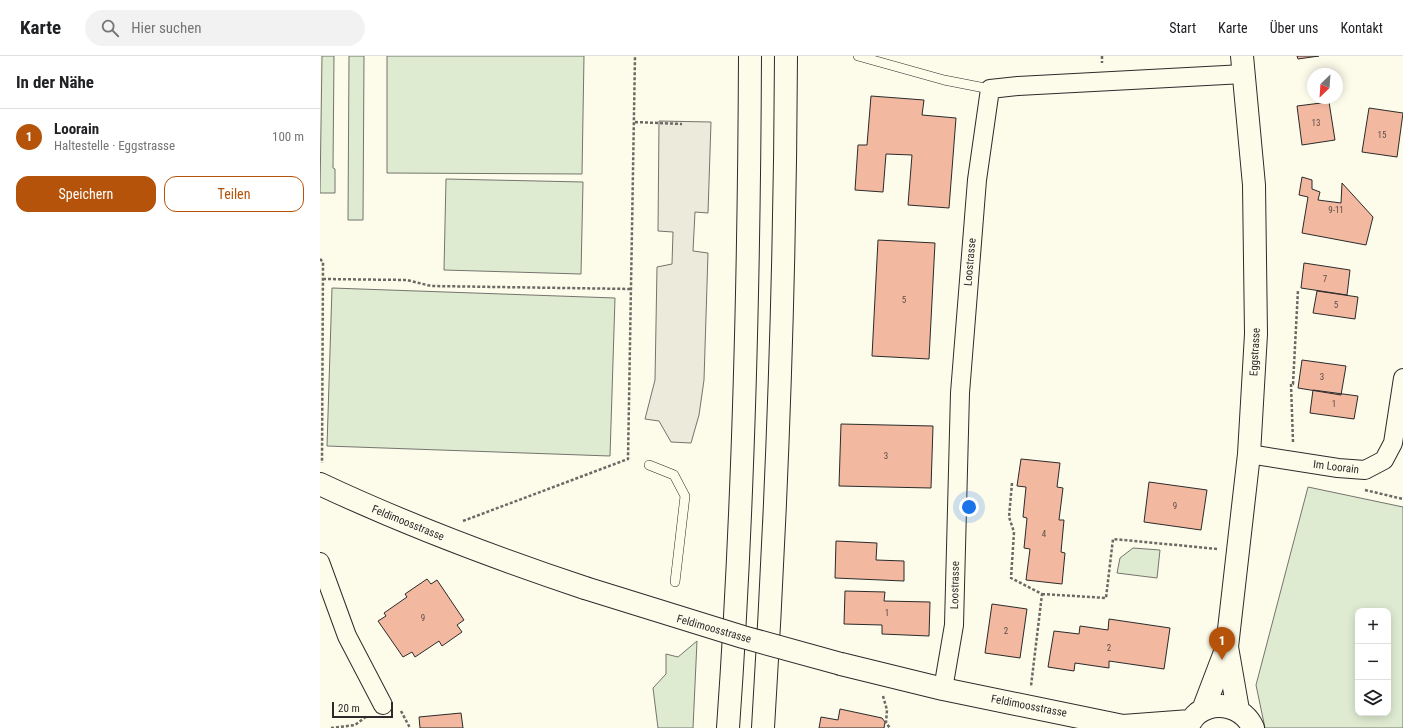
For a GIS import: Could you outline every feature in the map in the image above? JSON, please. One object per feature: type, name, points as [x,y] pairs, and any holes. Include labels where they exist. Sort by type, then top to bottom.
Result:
[{"type":"main road","points":[[728,728],[742,488],[747,315],[750,56]]},
{"type":"main road","points":[[763,728],[777,482],[784,252],[786,56]]},
{"type":"main road","name":"Eggstrasse","points":[[1238,710],[1227,648],[1249,454],[1256,334],[1254,185],[1243,65]]},
{"type":"main road","name":"Feldimoosstrasse","points":[[321,475],[362,504],[460,545],[665,614],[841,664],[943,689],[1029,707],[1073,722],[1126,727],[1193,720],[1211,707],[1230,707],[1238,710]]},
{"type":"main road","name":"Eggstrasse","points":[[1193,720],[1227,648]]},
{"type":"main road","points":[[1238,710],[1246,716],[1253,728]]},
{"type":"street","points":[[990,90],[1018,86],[1243,65]]},
{"type":"street","name":"Loostrasse","points":[[943,689],[954,625],[960,393],[977,180],[990,90]]},
{"type":"street","name":"Im Loorain","points":[[1249,454],[1338,468],[1365,470],[1384,460],[1393,443],[1403,378]]},
{"type":"street","points":[[320,562],[347,636],[383,705]]},
{"type":"lane","points":[[858,56],[944,80],[990,90]]},
{"type":"lane","points":[[649,465],[674,475],[685,496],[675,582]]},
{"type":"path","points":[[458,523],[628,459],[635,56]]},
{"type":"path","points":[[635,122],[682,124]]},
{"type":"path","points":[[320,259],[323,262],[321,475]]},
{"type":"path","points":[[323,280],[408,280],[430,286],[632,289]]},
{"type":"path","points":[[1293,461],[1291,384],[1293,384],[1298,290]]},
{"type":"path","points":[[1012,483],[1009,518],[1014,532],[1011,578],[1042,594],[1106,598],[1112,539],[1238,551]]},
{"type":"path","points":[[1029,707],[1042,594]]},
{"type":"path","points":[[882,694],[888,710],[886,723],[890,728]]},
{"type":"path","points":[[331,728],[355,725],[383,705]]},
{"type":"green space","points":[[322,56],[334,56],[333,168],[335,169],[335,193],[320,193]]},
{"type":"green space","points":[[349,56],[364,56],[363,220],[348,220]]},
{"type":"green space","points":[[387,56],[584,56],[582,174],[387,173]]},
{"type":"green space","points":[[446,179],[583,182],[581,274],[444,270]]},
{"type":"green space","points":[[332,288],[615,298],[610,456],[327,446]]},
{"type":"green space","points":[[1308,487],[1403,507],[1403,728],[1265,728],[1256,685]]},
{"type":"green space","points":[[1133,548],[1160,550],[1157,578],[1117,573],[1120,558]]},
{"type":"green space","points":[[697,641],[693,728],[658,728],[653,688],[666,674],[666,654],[678,657]]},
{"type":"shaded area","points":[[659,121],[711,122],[708,213],[695,212],[693,251],[708,253],[704,380],[699,415],[691,443],[671,442],[659,421],[645,419],[655,380],[657,267],[672,264],[673,232],[658,231]]},
{"type":"building","points":[[1297,56],[1319,56],[1298,59]]},
{"type":"building","points":[[871,96],[924,100],[922,115],[956,118],[949,208],[908,205],[912,155],[886,154],[883,192],[855,190],[858,145],[867,145]]},
{"type":"building","points":[[1329,104],[1335,140],[1302,145],[1297,106]]},
{"type":"building","points":[[1369,108],[1403,113],[1397,157],[1362,152]]},
{"type":"building","points":[[1302,177],[1312,180],[1312,189],[1320,192],[1318,200],[1341,203],[1342,183],[1373,217],[1366,245],[1302,233],[1308,197],[1299,195]]},
{"type":"building","points":[[878,240],[935,243],[929,359],[872,356]]},
{"type":"building","points":[[1304,263],[1350,270],[1347,295],[1301,288]]},
{"type":"building","points":[[1317,291],[1358,297],[1355,319],[1313,313]]},
{"type":"building","points":[[1302,360],[1346,366],[1341,395],[1298,388]]},
{"type":"building","points":[[1313,390],[1358,396],[1354,419],[1310,413]]},
{"type":"building","points":[[841,424],[933,426],[931,488],[839,486]]},
{"type":"building","points":[[1021,459],[1060,463],[1057,487],[1063,488],[1059,520],[1064,520],[1061,552],[1065,553],[1062,584],[1026,580],[1030,549],[1024,548],[1027,518],[1023,517],[1026,487],[1017,486]]},
{"type":"building","points":[[1149,482],[1207,490],[1201,530],[1144,522]]},
{"type":"building","points":[[836,541],[877,543],[876,560],[904,561],[904,581],[835,578]]},
{"type":"building","points":[[427,579],[431,584],[437,580],[464,620],[457,625],[462,632],[442,646],[439,641],[415,657],[412,652],[403,657],[378,621],[386,616],[384,613],[407,597],[405,594]]},
{"type":"building","points":[[845,591],[885,592],[884,601],[930,602],[929,636],[882,634],[882,625],[844,624]]},
{"type":"building","points":[[992,604],[1027,609],[1020,658],[985,653]]},
{"type":"building","points":[[1109,619],[1170,628],[1164,669],[1109,661],[1109,668],[1075,663],[1074,671],[1048,667],[1054,631],[1079,634],[1080,626],[1108,630]]},
{"type":"building","points":[[840,709],[882,718],[885,722],[884,728],[819,728],[821,717],[838,720]]},
{"type":"building","points":[[461,713],[463,728],[420,728],[419,717]]},
{"type":"place","name":"Loorain","points":[[1222,660]]}]
